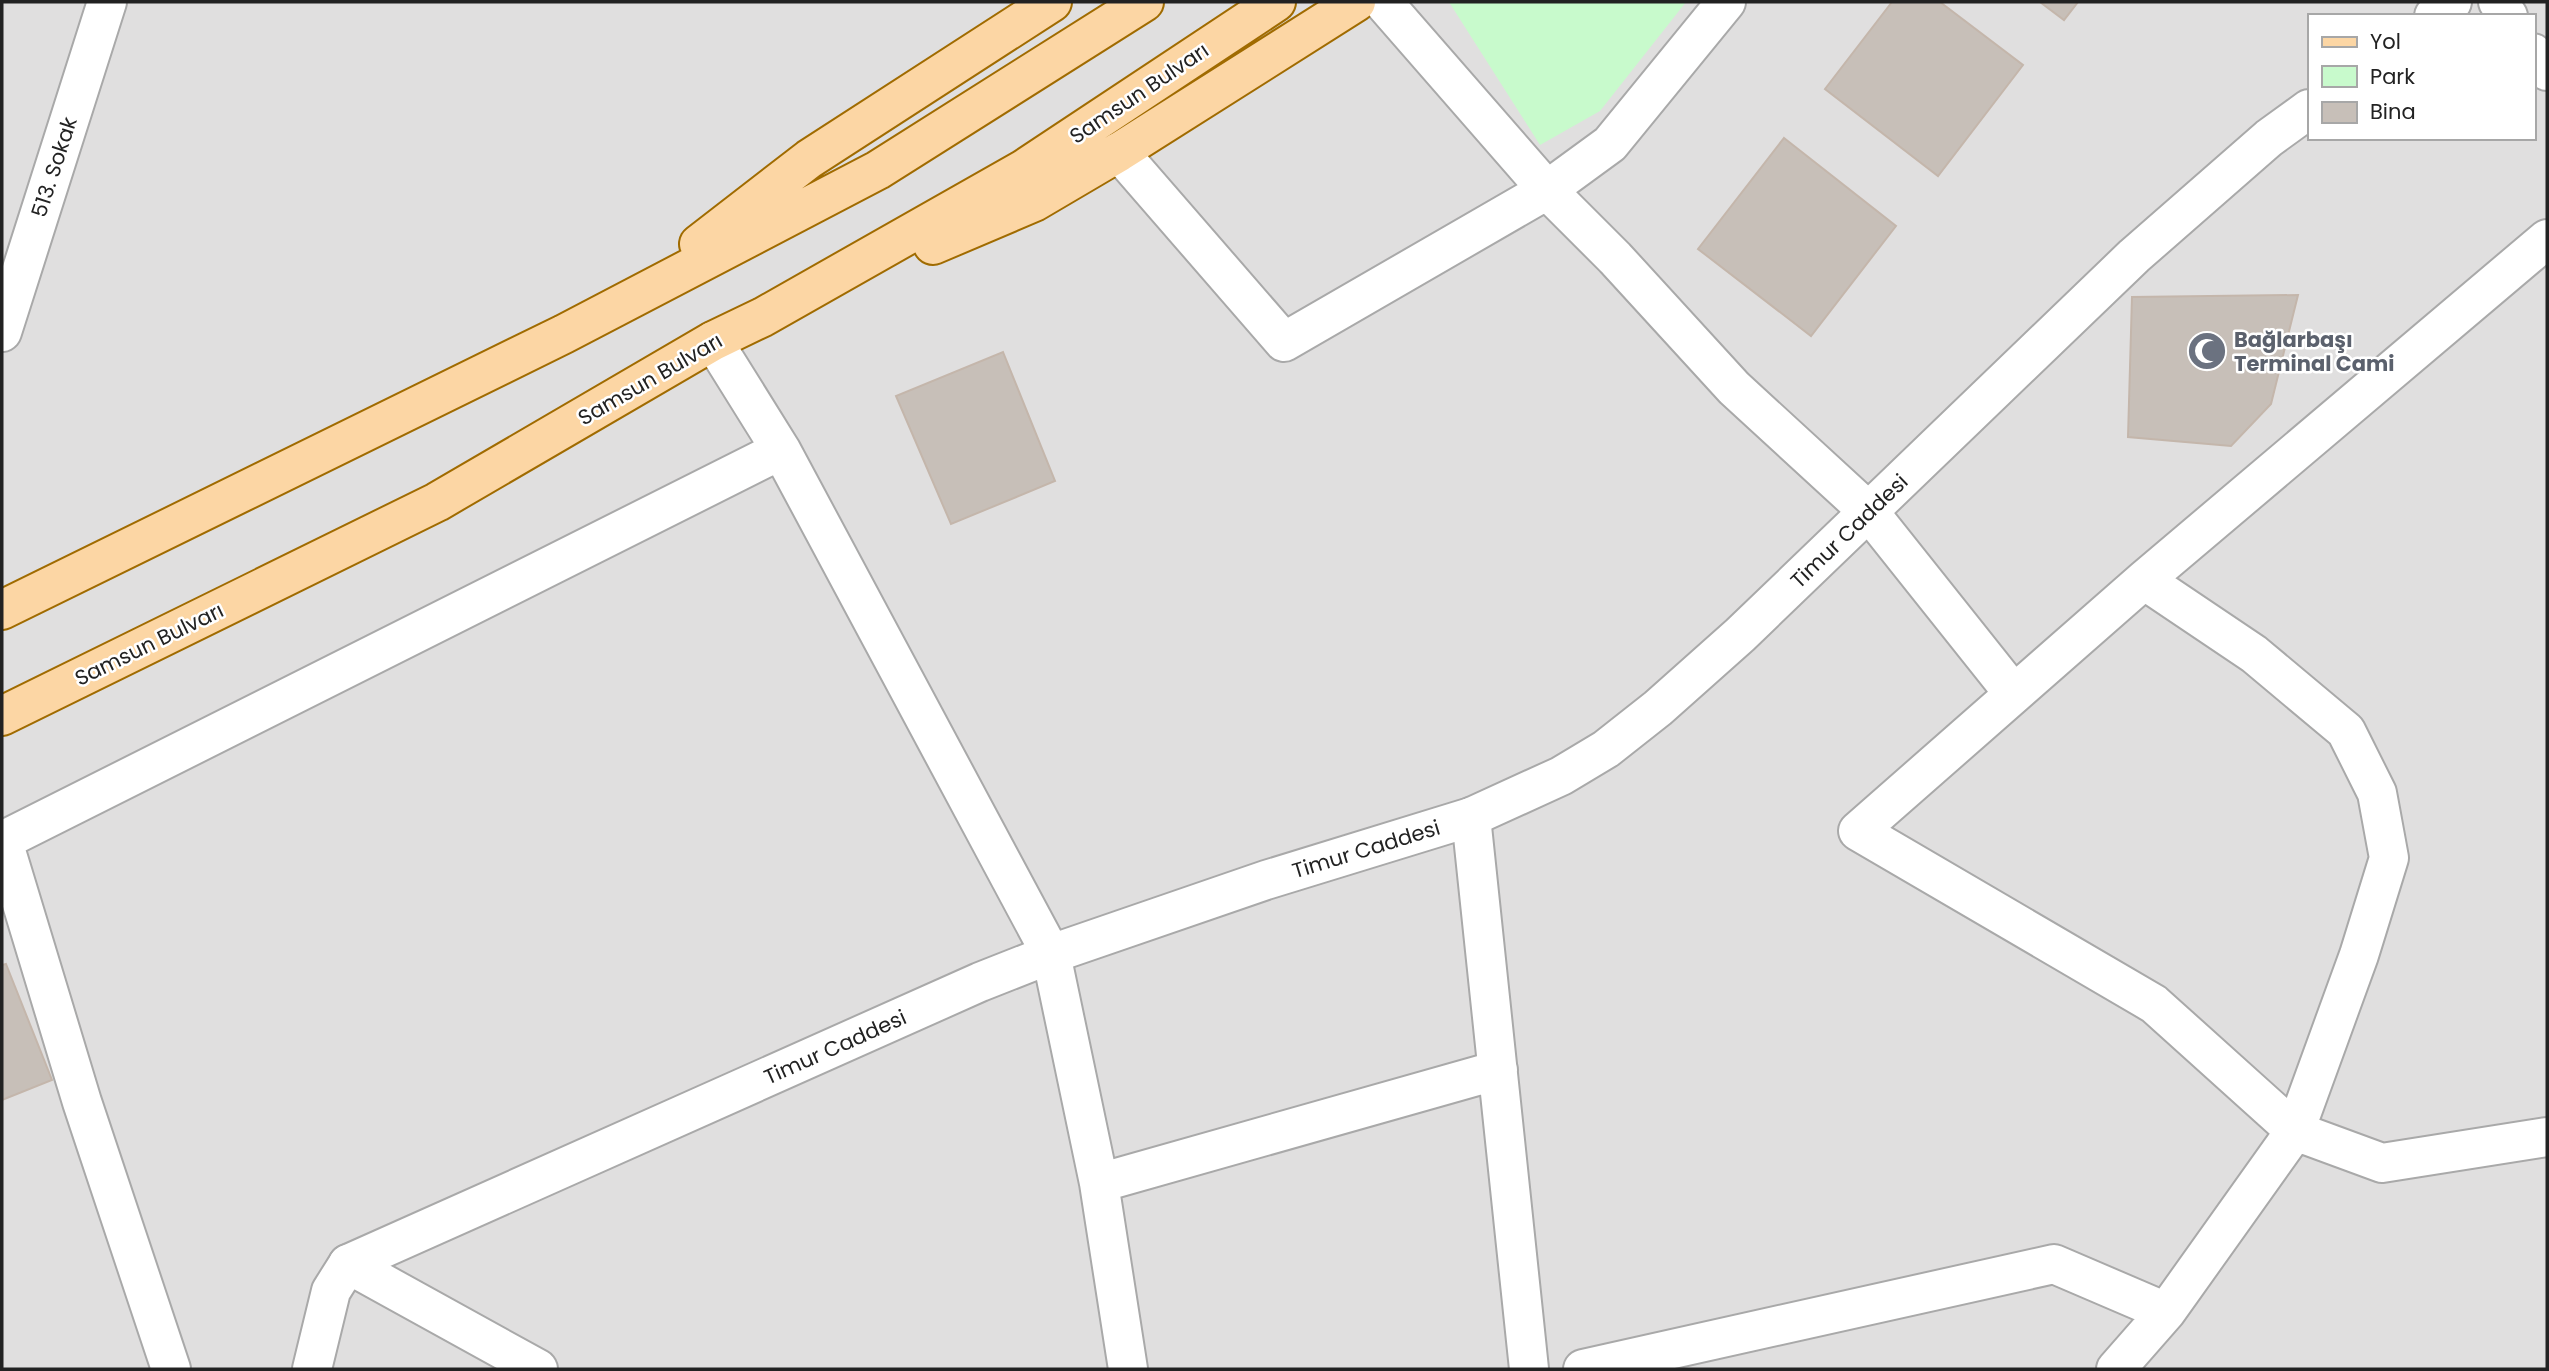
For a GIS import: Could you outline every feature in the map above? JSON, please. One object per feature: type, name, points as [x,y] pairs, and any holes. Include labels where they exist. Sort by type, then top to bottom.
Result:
[{"type":"main road","points":[[617,307],[809,159],[1052,2]]},
{"type":"main road","points":[[2,610],[617,307],[878,170],[1144,2]]},
{"type":"main road","name":"Samsun Bulvarı","points":[[2,716],[437,502],[713,341],[763,317],[1024,169],[1276,2]]},
{"type":"main road","points":[[763,317],[1034,202],[1119,152],[1356,2]]},
{"type":"street","name":"513. Sokak","points":[[2,332],[107,2]]},
{"type":"street","points":[[1383,2],[1547,190],[1615,258],[1734,388],[1869,512],[2014,694]]},
{"type":"street","points":[[1119,152],[1284,342],[1547,190],[1610,144],[1726,2]]},
{"type":"street","points":[[2437,14],[2452,2]]},
{"type":"street","points":[[2535,56],[2547,71]]},
{"type":"street","name":"Timur Caddesi","points":[[348,1264],[980,982],[1051,954],[1266,880],[1471,817],[1561,776],[1606,749],[1702,669],[2134,256],[2269,138],[2308,110]]},
{"type":"street","points":[[2547,239],[2144,580],[1858,831],[2154,1004],[2295,1131],[2382,1163],[2547,1137]]},
{"type":"street","points":[[713,341],[781,450],[1051,954],[1099,1183],[1128,1369]]},
{"type":"street","points":[[171,1369],[82,1102],[2,841],[781,450]]},
{"type":"street","points":[[2116,1369],[2166,1312],[2295,1131],[2359,955],[2389,858],[2377,793],[2346,730],[2254,654],[2144,580]]},
{"type":"street","points":[[1471,817],[1529,1369]]},
{"type":"street","points":[[1099,1183],[1498,1070]]},
{"type":"street","points":[[312,1369],[331,1291],[348,1264],[538,1369]]},
{"type":"street","points":[[1583,1369],[2053,1264],[2166,1312]]},
{"type":"shaded area","points":[[2,2],[2547,2],[2547,1369],[2,1369]]},
{"type":"green space","points":[[1449,2],[1686,2],[1600,111],[1540,145]]},
{"type":"building","points":[[1892,2],[1940,2],[2023,65],[1938,176],[1825,89]]},
{"type":"building","points":[[2040,2],[2078,2],[2064,20]]},
{"type":"building","points":[[1784,138],[1896,226],[1811,336],[1698,249]]},
{"type":"building","name":"Bağlarbaşı Terminal Cami","points":[[2298,295],[2271,404],[2231,446],[2128,437],[2132,297]]},
{"type":"building","points":[[1003,352],[1055,481],[951,524],[896,396]]},
{"type":"building","points":[[6,964],[52,1080],[2,1100],[2,965]]},
{"type":"place","name":"Bağlarbaşı Terminal Cami","points":[[2207,351]]}]
